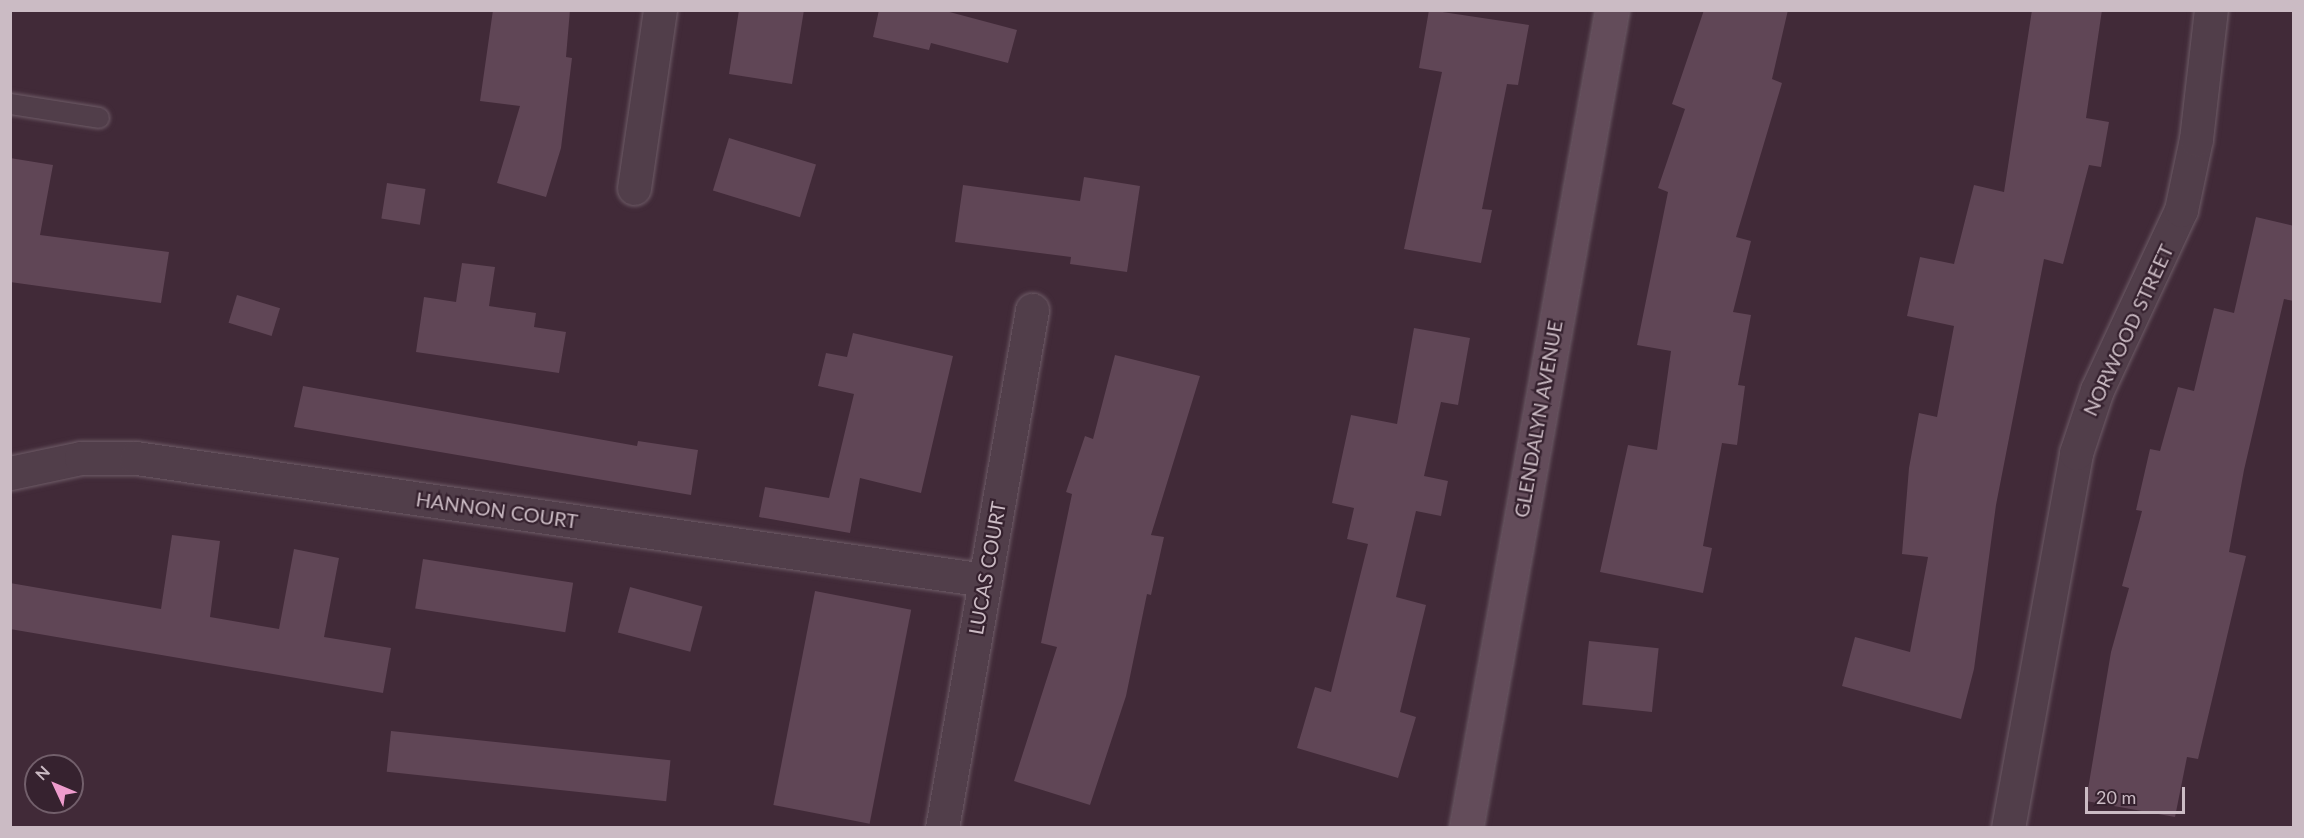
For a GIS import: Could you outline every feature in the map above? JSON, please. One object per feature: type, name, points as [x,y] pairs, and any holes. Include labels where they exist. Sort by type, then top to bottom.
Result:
[{"type":"street","points":[[634,188],[660,10]]},
{"type":"street","name":"GLENDALYN AVENUE","points":[[1466,828],[1612,10]]},
{"type":"street","name":"NORWOOD STREET","points":[[2008,828],[2076,453],[2097,390],[2181,210],[2196,139],[2211,10]]},
{"type":"street","name":"LUCAS COURT","points":[[942,828],[1032,310]]},
{"type":"street","name":"HANNON COURT","points":[[10,473],[81,458],[136,458],[985,580]]},
{"type":"lane","points":[[10,104],[99,118]]},
{"type":"building","points":[[493,10],[570,10],[566,57],[572,58],[561,148],[546,197],[497,183],[520,106],[480,101]]},
{"type":"building","points":[[739,10],[804,10],[792,84],[729,74]]},
{"type":"building","points":[[879,10],[942,10],[1017,30],[1008,63],[931,43],[929,50],[873,37]]},
{"type":"building","points":[[1429,10],[1529,25],[1518,85],[1507,84],[1482,209],[1492,210],[1481,263],[1404,249],[1442,72],[1419,68]]},
{"type":"building","points":[[1704,10],[1788,10],[1772,79],[1782,83],[1736,237],[1751,241],[1733,312],[1751,315],[1738,385],[1745,386],[1737,445],[1722,443],[1703,546],[1712,548],[1703,593],[1600,572],[1628,445],[1657,450],[1671,351],[1637,345],[1668,192],[1658,188],[1685,109],[1672,104]]},
{"type":"building","points":[[2032,10],[2102,10],[2086,118],[2109,122],[2101,167],[2089,165],[2063,264],[2044,259],[1996,505],[1974,669],[1961,719],[1842,686],[1855,637],[1910,652],[1928,557],[1902,554],[1909,468],[1919,413],[1937,417],[1954,326],[1907,316],[1920,257],[1954,264],[1974,185],[2004,192]]},
{"type":"building","points":[[729,138],[816,165],[800,217],[713,191]]},
{"type":"building","points":[[10,158],[53,165],[40,235],[169,252],[161,303],[10,282]]},
{"type":"building","points":[[1084,177],[1140,186],[1127,272],[1070,264],[1071,257],[955,242],[963,185],[1080,201]]},
{"type":"building","points":[[387,183],[426,189],[420,225],[381,219]]},
{"type":"building","points":[[2256,217],[2294,226],[2294,301],[2284,299],[2244,470],[2229,552],[2246,556],[2198,759],[2187,757],[2175,817],[2086,801],[2111,652],[2129,588],[2122,586],[2142,511],[2136,510],[2150,449],[2160,451],[2178,387],[2194,391],[2214,308],[2234,313]]},
{"type":"building","points":[[462,263],[495,267],[489,306],[536,313],[534,327],[566,332],[559,373],[416,352],[424,297],[456,302]]},
{"type":"building","points":[[237,295],[280,308],[272,336],[229,323]]},
{"type":"building","points":[[1414,328],[1470,338],[1458,405],[1441,402],[1424,476],[1448,481],[1441,516],[1416,511],[1396,597],[1426,605],[1400,712],[1416,717],[1398,778],[1297,748],[1315,687],[1331,692],[1368,544],[1347,539],[1354,508],[1332,503],[1351,415],[1397,424]]},
{"type":"building","points":[[853,333],[953,356],[921,493],[860,478],[850,533],[759,517],[765,487],[829,498],[854,394],[818,386],[826,353],[847,357]]},
{"type":"building","points":[[1115,355],[1200,376],[1151,535],[1164,537],[1151,595],[1147,594],[1126,696],[1090,805],[1014,781],[1057,647],[1041,643],[1072,494],[1066,492],[1085,436],[1093,439]]},
{"type":"building","points":[[303,386],[637,446],[638,441],[698,450],[691,495],[294,427]]},
{"type":"building","points":[[172,535],[220,541],[210,617],[279,629],[294,549],[339,558],[324,637],[391,648],[383,693],[10,629],[10,583],[161,609]]},
{"type":"building","points":[[423,559],[573,583],[565,632],[415,608]]},
{"type":"building","points":[[630,587],[702,606],[690,652],[618,632]]},
{"type":"building","points":[[815,591],[911,610],[870,824],[773,805]]},
{"type":"building","points":[[1589,641],[1659,648],[1652,712],[1582,705]]},
{"type":"building","points":[[391,731],[670,760],[666,801],[387,772]]}]
